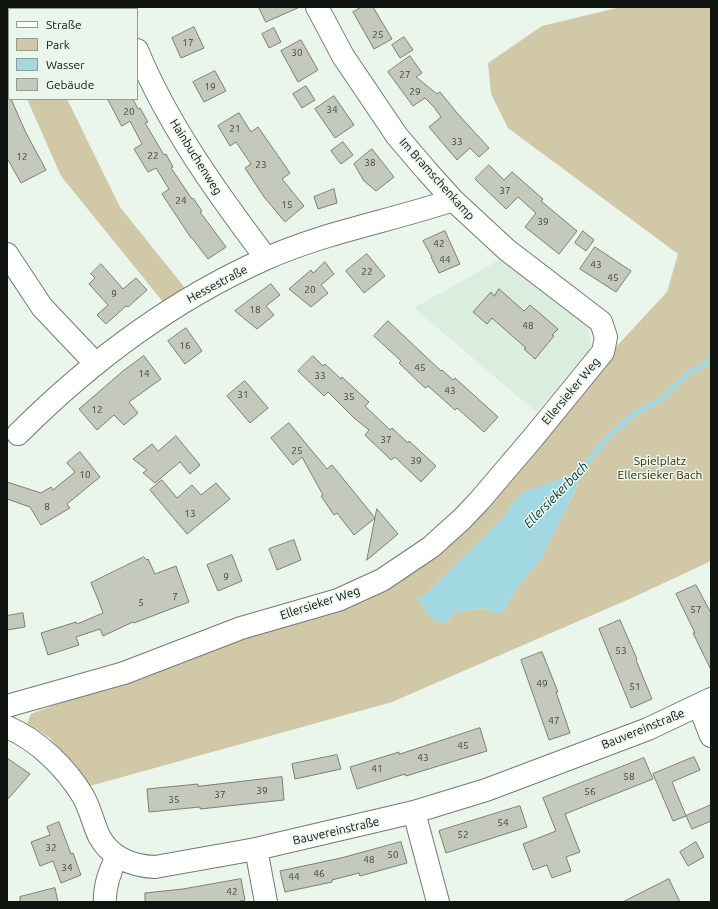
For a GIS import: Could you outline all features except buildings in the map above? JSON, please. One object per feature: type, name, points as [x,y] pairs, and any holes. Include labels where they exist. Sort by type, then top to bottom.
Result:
[{"type":"street","name":"Im Bramschenkamp","points":[[317,7],[343,56],[393,130],[452,200],[507,250],[601,322],[606,337]]},
{"type":"street","name":"Hainbuchenweg","points":[[138,52],[162,101],[194,156],[223,201],[266,258]]},
{"type":"street","name":"Hessestraße","points":[[18,434],[66,388],[95,363],[128,338],[185,301],[266,258],[308,243],[422,211],[452,200]]},
{"type":"street","points":[[7,254],[42,307],[95,363]]},
{"type":"street","name":"Ellersieker Weg","points":[[7,706],[124,673],[241,628],[338,600],[382,580],[431,547],[462,519],[480,500],[599,358],[603,352],[606,337]]},
{"type":"street","points":[[705,702],[711,736]]},
{"type":"street","name":"Bauvereinstraße","points":[[7,727],[32,742],[50,756],[66,774],[83,797],[100,836],[108,848],[117,856],[141,866],[155,867],[256,849],[414,812],[486,790],[648,729],[705,702]]},
{"type":"street","points":[[414,812],[438,902]]},
{"type":"street","points":[[256,849],[266,902]]},
{"type":"street","points":[[105,902],[104,896],[109,875],[117,856]]},
{"type":"shaded area","points":[[501,259],[581,320],[588,329],[592,347],[536,412],[414,308]]},
{"type":"green space","points":[[7,7],[26,7],[8,8],[7,85]]},
{"type":"green space","name":"Spielplatz Ellersieker Bach","points":[[621,7],[711,7],[711,561],[634,597],[392,702],[90,786],[50,738],[27,723],[31,714],[135,674],[355,602],[523,462],[590,386],[614,349],[667,292],[678,254],[508,128],[491,94],[488,63],[542,26]],"holes":[[[579,475],[577,487],[566,509],[502,613],[495,613],[483,608],[456,612],[448,621],[429,616],[417,597],[424,596],[504,517],[510,506]]]},
{"type":"green space","points":[[27,100],[67,100],[120,207],[185,288],[163,302],[61,176]]},
{"type":"water","points":[[574,474],[579,475],[577,487],[542,557],[517,589],[502,613],[495,613],[483,608],[456,612],[448,621],[441,623],[429,616],[416,597],[424,596],[504,517],[510,506],[524,492]]},
{"type":"waterway","name":"Ellersiekerbach","points":[[574,479],[610,435],[636,413],[660,400],[690,372],[702,367],[711,358]]}]
